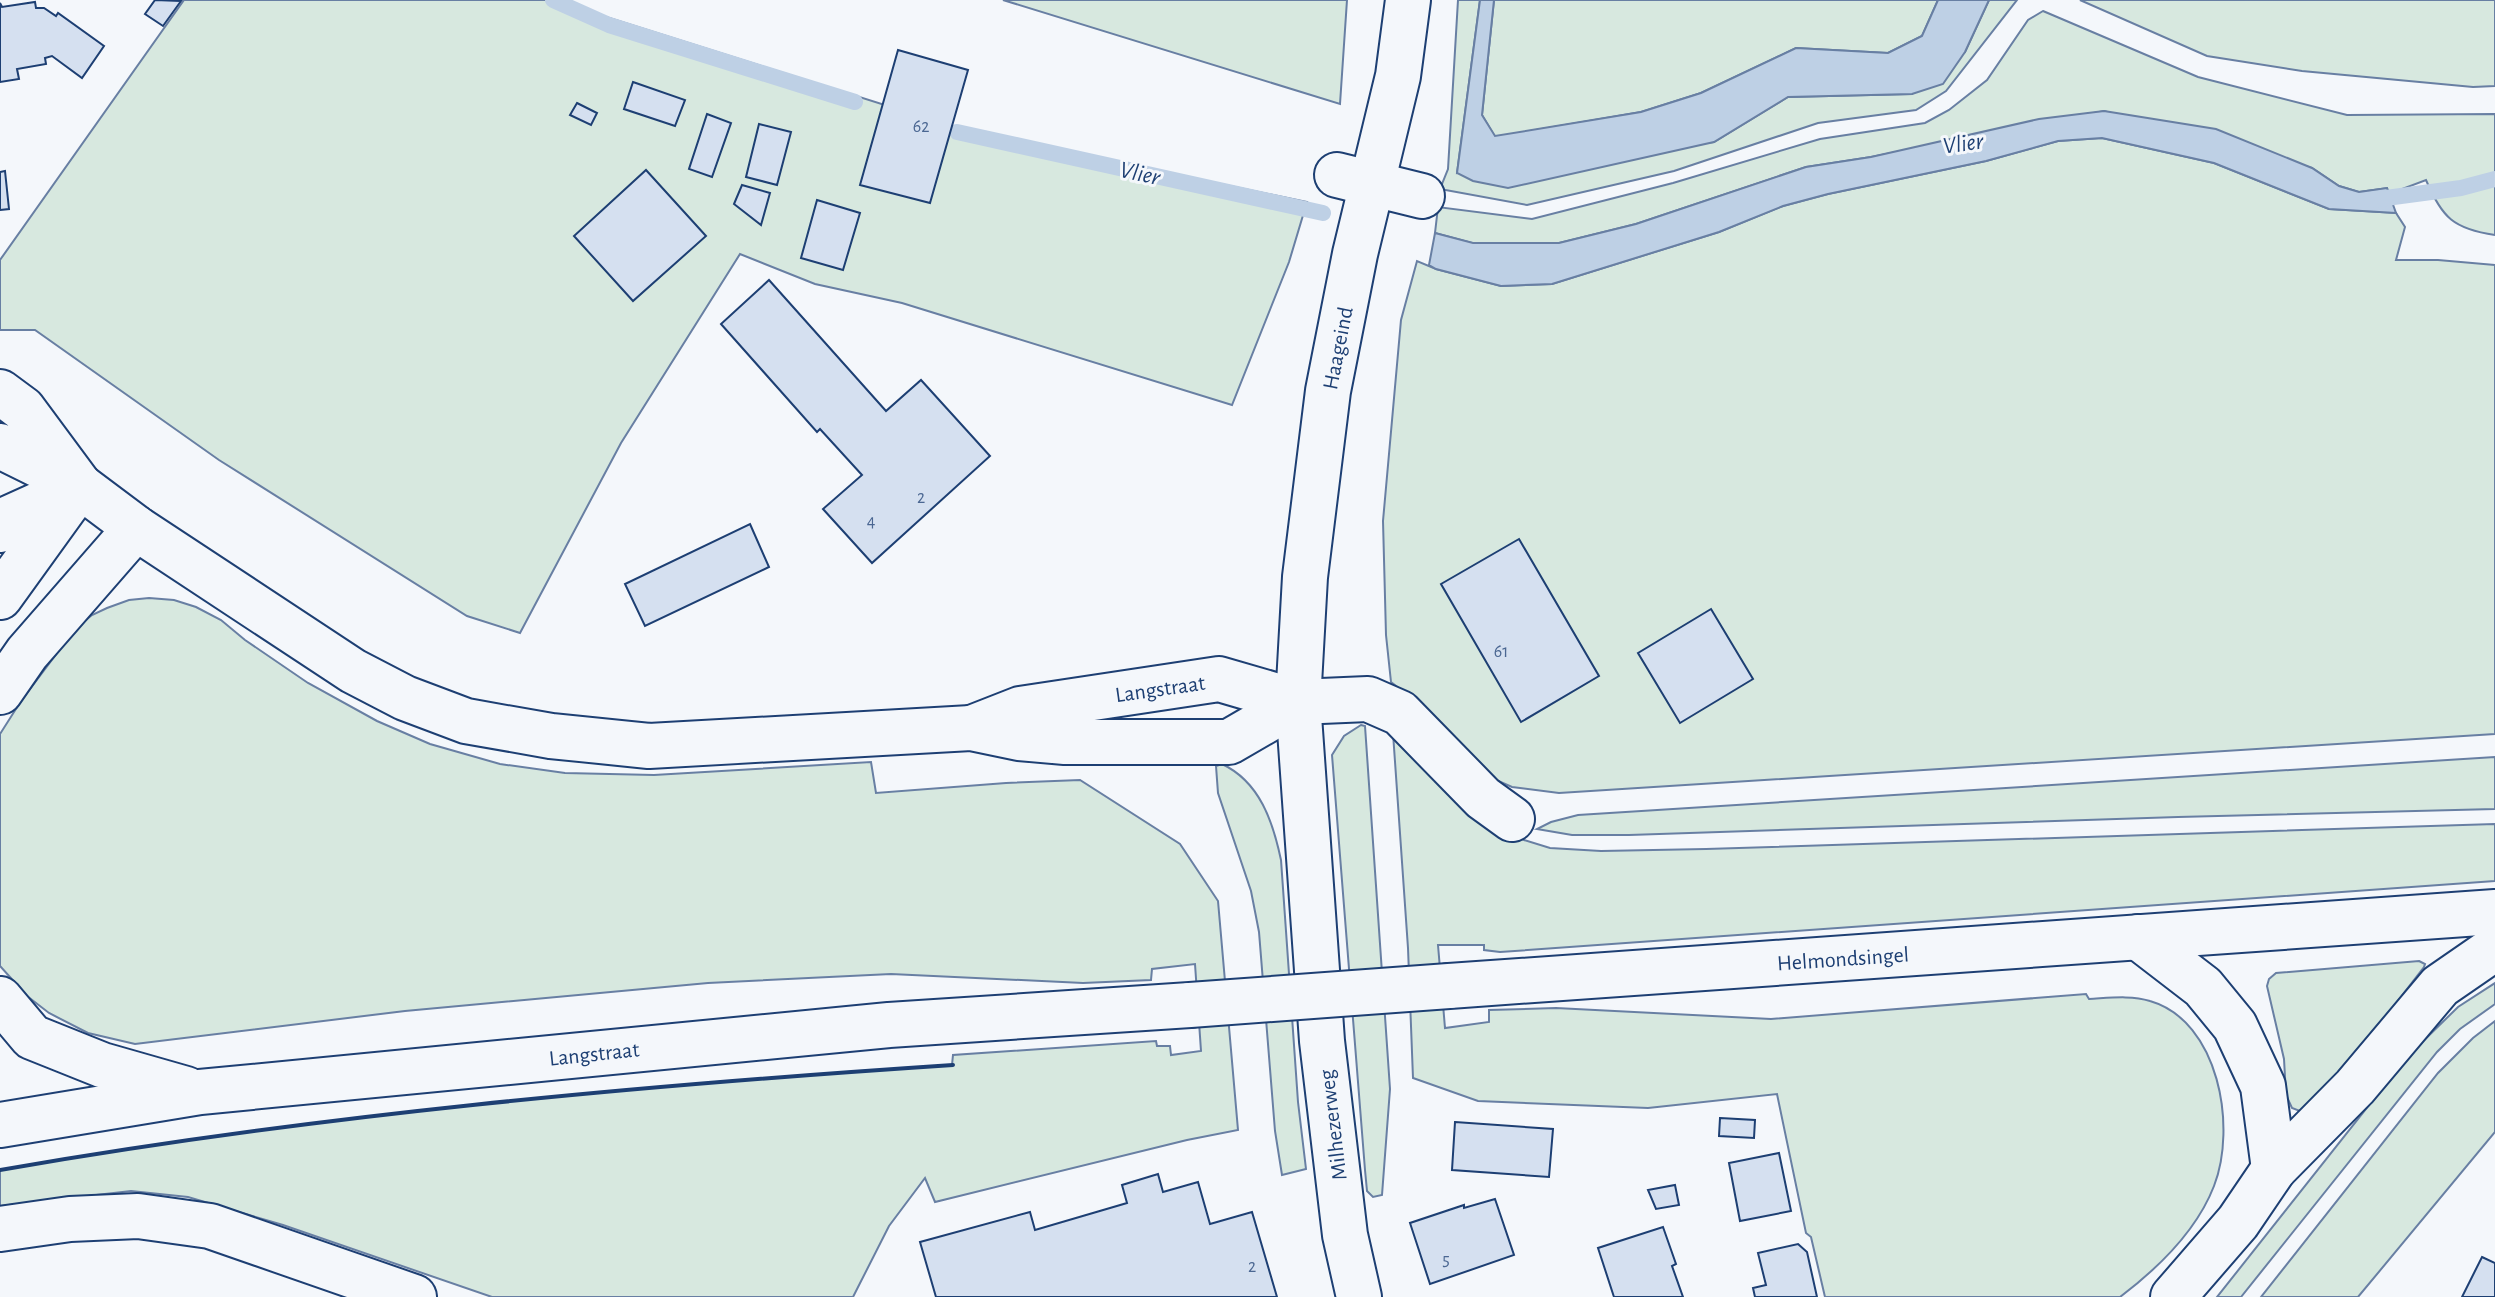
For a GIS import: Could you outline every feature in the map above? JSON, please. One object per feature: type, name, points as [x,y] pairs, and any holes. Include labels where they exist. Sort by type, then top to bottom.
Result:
[{"type":"main road","name":"Haageind","points":[[1317,951],[1298,702],[1305,577],[1326,405],[1355,254],[1354,179],[1398,76],[1408,0]]},
{"type":"main road","points":[[1354,179],[1422,196]]},
{"type":"main road","points":[[0,392],[23,409],[80,486]]},
{"type":"main road","points":[[0,446],[80,486]]},
{"type":"main road","points":[[0,530],[9,518],[80,486]]},
{"type":"main road","points":[[0,597],[80,486]]},
{"type":"main road","name":"Langstraat","points":[[80,486],[136,528],[353,671],[405,698],[466,721],[551,736],[649,746],[971,728],[1019,738],[1065,742],[1229,742],[1298,702]]},
{"type":"main road","points":[[0,692],[27,653],[136,528]]},
{"type":"main road","name":"Langstraat","points":[[971,728],[1020,709],[1219,679],[1298,702]]},
{"type":"main road","points":[[1298,702],[1368,699],[1400,713],[1483,798],[1512,819]]},
{"type":"main road","name":"Helmondsingel","points":[[1190,1005],[2495,912]]},
{"type":"main road","points":[[2138,937],[2203,987],[2235,1026],[2263,1086],[2274,1169]]},
{"type":"main road","points":[[2173,1297],[2238,1222],[2274,1169],[2355,1087],[2440,986],[2495,948]]},
{"type":"main road","name":"Milhezerweg","points":[[1317,951],[1322,1041],[1345,1235],[1359,1297]]},
{"type":"main road","points":[[0,999],[32,1037],[102,1065],[200,1092]]},
{"type":"main road","name":"Langstraat","points":[[0,1125],[200,1092],[889,1025],[1190,1005]]},
{"type":"main road","points":[[0,1229],[70,1219],[138,1216],[210,1226],[414,1297]]},
{"type":"shaded area","points":[[184,0],[567,0],[603,16],[964,130],[1307,202],[1289,262],[1232,405],[902,303],[815,284],[740,254],[621,443],[520,633],[467,616],[219,460],[35,330],[0,330],[0,260]]},
{"type":"shaded area","points":[[1003,0],[1347,0],[1340,104]]},
{"type":"shaded area","points":[[1458,0],[1480,0],[1457,173],[1714,142],[1788,97],[1912,94],[1965,52],[1989,0],[2017,0],[1946,91],[1916,110],[1818,123],[1674,171],[1527,205],[1440,189],[1448,169]]},
{"type":"shaded area","points":[[1494,0],[1938,0],[1922,36],[1888,53],[1796,48],[1701,93],[1641,112],[1495,137],[1482,115]]},
{"type":"shaded area","points":[[2080,0],[2495,0],[2495,86],[2473,87],[2302,71],[2207,56]]},
{"type":"shaded area","points":[[2043,11],[2198,77],[2347,115],[2495,114],[2495,235],[2469,229],[2451,220],[2438,204],[2426,180],[2389,194],[2387,188],[2359,192],[2339,186],[2312,168],[2104,111],[1806,167],[1636,224],[1559,243],[1472,243],[1435,233],[1438,207],[1532,219],[1673,183],[1820,139],[1925,123],[1949,110],[1987,80],[2028,20]]},
{"type":"shaded area","points":[[2102,138],[2214,163],[2329,209],[2396,213],[2405,227],[2396,260],[2495,265],[2495,734],[1559,793],[1512,787],[1480,773],[1391,682],[1386,635],[1383,521],[1401,320],[1417,261],[1501,286],[1552,284],[1719,232],[1783,206],[1828,194],[1986,161],[2058,141]]},
{"type":"shaded area","points":[[129,600],[174,600],[221,620],[308,683],[377,721],[430,744],[500,764],[565,773],[654,775],[871,762],[876,793],[1080,780],[1180,844],[1218,901],[1238,1130],[935,1202],[925,1178],[889,1226],[853,1297],[492,1297],[283,1225],[188,1197],[131,1191],[0,1206],[0,1170],[237,1133],[594,1093],[952,1065],[953,1055],[1156,1041],[1157,1046],[1170,1046],[1171,1055],[1201,1051],[1195,964],[1152,969],[1151,980],[1083,983],[891,974],[708,983],[405,1011],[135,1044],[88,1033],[49,1013],[27,996],[0,966],[0,734],[76,628],[107,608]]},
{"type":"shaded area","points":[[1361,725],[1365,726],[1390,1089],[1382,1195],[1373,1197],[1367,1191],[1365,1170],[1332,755],[1344,736]]},
{"type":"shaded area","points":[[1393,733],[1499,827],[1524,840],[1550,848],[1601,851],[1706,849],[2495,824],[2495,881],[1500,952],[1484,950],[1484,945],[1438,945],[1445,1028],[1489,1022],[1489,1010],[1556,1008],[1771,1019],[2086,994],[2089,999],[2128,997],[2150,1001],[2174,1012],[2192,1030],[2207,1053],[2216,1079],[2222,1107],[2221,1162],[2207,1202],[2187,1233],[2162,1261],[2120,1297],[1825,1297],[1811,1237],[1806,1233],[1777,1094],[1648,1108],[1478,1101],[1413,1078],[1408,948]]},
{"type":"shaded area","points":[[2495,757],[2495,809],[1629,835],[1572,835],[1537,829],[1578,815]]},
{"type":"shaded area","points":[[1222,764],[1246,781],[1263,804],[1281,860],[1298,1102],[1306,1169],[1282,1175],[1275,1131],[1259,932],[1251,891],[1218,793],[1216,766]]},
{"type":"shaded area","points":[[2419,961],[2425,964],[2424,967],[2315,1108],[2305,1113],[2292,1108],[2286,1095],[2284,1059],[2267,986],[2269,979],[2276,973]]},
{"type":"shaded area","points":[[2495,983],[2495,1004],[2460,1029],[2437,1052],[2241,1297],[2217,1297],[2408,1056],[2458,1007]]},
{"type":"shaded area","points":[[2495,1021],[2495,1132],[2358,1297],[2261,1297],[2438,1073]]},
{"type":"water","points":[[1480,0],[1494,0],[1482,115],[1495,136],[1641,112],[1701,93],[1796,48],[1888,53],[1922,36],[1938,0],[1989,0],[1965,52],[1943,84],[1912,94],[1788,97],[1714,142],[1508,188],[1473,181],[1457,173]]},
{"type":"water","points":[[2104,111],[2216,129],[2312,168],[2339,186],[2359,192],[2387,188],[2396,213],[2329,209],[2214,163],[2102,138],[2058,141],[1986,161],[1828,194],[1783,206],[1719,232],[1552,284],[1501,286],[1429,265],[1435,233],[1473,243],[1559,243],[1636,224],[1806,167],[1871,157],[2039,119]]},
{"type":"building","points":[[155,0],[181,1],[163,26],[145,14]]},
{"type":"building","points":[[35,2],[36,8],[44,8],[56,16],[58,13],[104,46],[82,78],[52,56],[45,58],[46,64],[17,69],[19,79],[0,82],[0,3],[2,7]]},
{"type":"building","points":[[898,50],[968,70],[930,203],[860,185]]},
{"type":"building","points":[[633,82],[685,100],[675,126],[624,109]]},
{"type":"building","points":[[577,103],[597,113],[591,125],[570,115]]},
{"type":"building","points":[[707,114],[731,123],[712,177],[689,169]]},
{"type":"building","points":[[759,124],[791,132],[777,185],[746,177]]},
{"type":"building","points":[[646,170],[706,236],[633,301],[574,236]]},
{"type":"building","points":[[5,171],[9,209],[0,210],[0,172]]},
{"type":"building","points":[[742,185],[770,193],[761,225],[734,204]]},
{"type":"building","points":[[817,200],[860,213],[843,270],[801,258]]},
{"type":"building","points":[[769,280],[886,411],[921,380],[990,456],[872,563],[823,509],[862,475],[820,429],[817,432],[721,324]]},
{"type":"building","points":[[750,524],[769,567],[645,626],[625,584]]},
{"type":"building","points":[[1519,539],[1599,676],[1521,722],[1441,584]]},
{"type":"building","points":[[1711,609],[1753,679],[1680,723],[1638,653]]},
{"type":"building","points":[[1720,1118],[1755,1120],[1754,1138],[1719,1136]]},
{"type":"building","points":[[1455,1122],[1553,1129],[1549,1177],[1452,1170]]},
{"type":"building","points":[[1779,1153],[1791,1211],[1740,1221],[1729,1163]]},
{"type":"building","points":[[1158,1174],[1163,1192],[1198,1182],[1210,1224],[1252,1212],[1277,1297],[936,1297],[920,1242],[1030,1212],[1035,1230],[1127,1203],[1122,1185]]},
{"type":"building","points":[[1675,1185],[1679,1205],[1656,1209],[1648,1190]]},
{"type":"building","points":[[1495,1199],[1514,1255],[1430,1284],[1410,1223],[1464,1205],[1464,1208]]},
{"type":"building","points":[[1663,1227],[1683,1297],[1614,1297],[1598,1248]]},
{"type":"building","points":[[1798,1244],[1807,1252],[1817,1297],[1755,1297],[1753,1288],[1766,1285],[1758,1253]]},
{"type":"building","points":[[2482,1257],[2495,1263],[2495,1297],[2462,1297]]},
{"type":"waterway","name":"Vlier","points":[[553,0],[609,25],[855,102]]},
{"type":"waterway","name":"Vlier","points":[[957,132],[1323,213]]},
{"type":"waterway","name":"Vlier","points":[[2371,200],[2461,188],[2495,179]]},
{"type":"wall","points":[[0,1170],[356,1118],[594,1093],[953,1065]]}]
